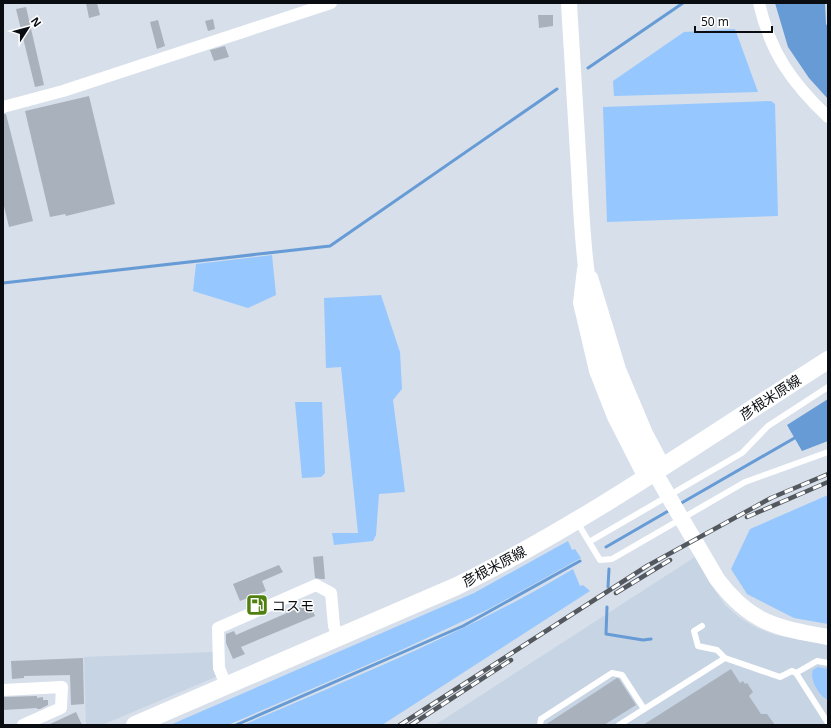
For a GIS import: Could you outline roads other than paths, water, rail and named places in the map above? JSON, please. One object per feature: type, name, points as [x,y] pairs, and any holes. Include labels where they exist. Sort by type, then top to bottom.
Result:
[{"type":"main road","name":"彦根米原線","points":[[134,725],[457,586],[503,564],[644,478],[828,360]]},
{"type":"street","points":[[3,107],[63,91],[331,3]]},
{"type":"street","points":[[569,3],[580,198],[591,309],[612,381],[641,446],[717,579],[729,596],[744,610],[762,621],[780,627],[828,636]]},
{"type":"street","points":[[759,3],[775,52],[787,72],[806,96],[828,117]]},
{"type":"street","points":[[585,255],[620,369],[647,433],[664,465]]},
{"type":"street","points":[[585,255],[579,293],[579,304],[588,346],[601,389],[625,443],[644,478]]},
{"type":"street","points":[[226,685],[219,668],[218,628],[316,585],[331,593],[334,626],[338,637]]},
{"type":"street","points":[[3,690],[62,687],[61,708],[23,725]]},
{"type":"lane","points":[[589,542],[742,453],[768,426],[828,387]]},
{"type":"lane","points":[[576,520],[600,560],[612,559],[745,482],[828,452]]},
{"type":"lane","points":[[702,626],[694,631],[698,646],[717,650],[725,658],[780,677],[792,672],[796,674],[828,723]]},
{"type":"lane","points":[[619,725],[725,658]]},
{"type":"lane","points":[[796,674],[817,660],[828,663]]},
{"type":"lane","points":[[540,725],[541,719],[612,673],[622,674],[644,709]]},
{"type":"lane","points":[[822,714],[828,710]]},
{"type":"waterway","points":[[588,68],[683,3]]},
{"type":"waterway","points":[[3,283],[330,246],[557,89]]},
{"type":"waterway","points":[[678,505],[798,436]]},
{"type":"waterway","points":[[606,547],[670,510]]},
{"type":"waterway","points":[[236,725],[463,626],[580,561]]},
{"type":"waterway","points":[[608,587],[609,569]]},
{"type":"waterway","points":[[607,607],[606,634],[643,640],[651,639]]},
{"type":"railway","points":[[400,725],[647,566],[771,498],[828,474]]},
{"type":"railway","points":[[747,517],[828,482]]},
{"type":"railway","points":[[616,593],[670,560]]},
{"type":"railway","points":[[411,725],[511,660]]},
{"type":"place","name":"コスモ","points":[[257,605]]}]
